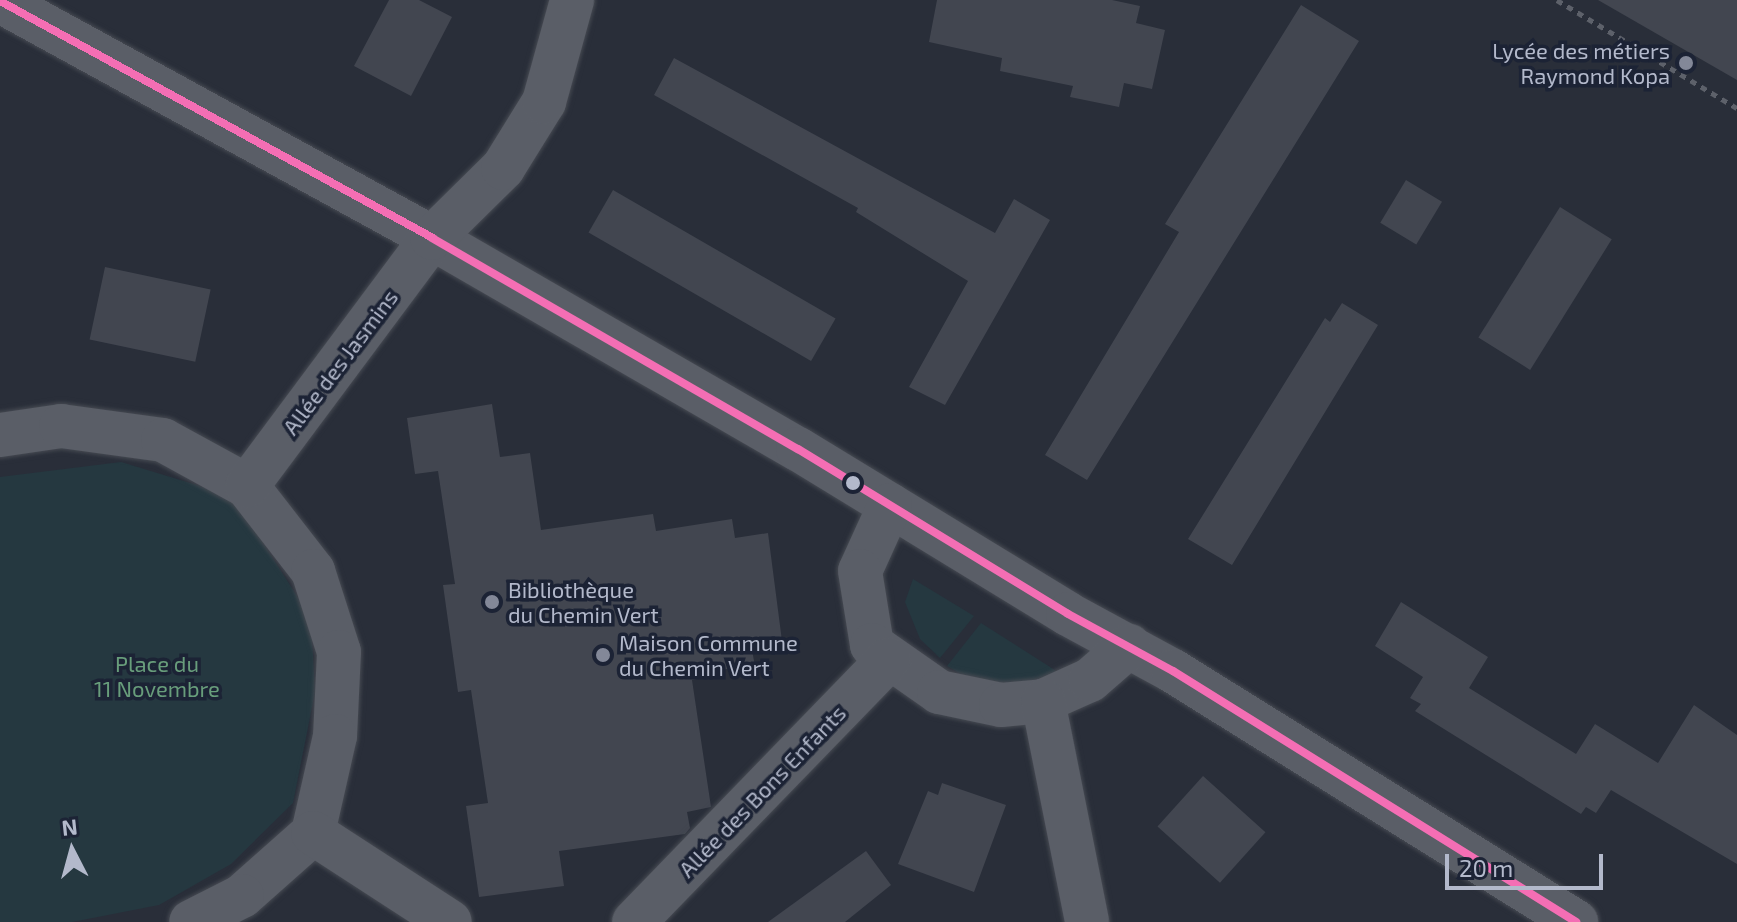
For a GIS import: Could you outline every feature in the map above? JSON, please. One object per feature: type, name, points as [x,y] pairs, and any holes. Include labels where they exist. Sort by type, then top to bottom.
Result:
[{"type":"street","name":"Allée des Jasmins","points":[[247,486],[432,238],[503,168],[544,102],[572,0]]},
{"type":"street","points":[[0,1],[432,238],[890,505],[1129,646],[1576,922]]},
{"type":"street","points":[[0,435],[61,426],[163,440],[247,486],[313,571],[339,652],[335,736],[313,833],[242,896],[191,922]]},
{"type":"street","points":[[890,505],[860,571],[872,645],[939,692],[1001,705],[1043,701],[1090,680],[1129,646]]},
{"type":"street","name":"Allée des Bons Enfants","points":[[634,922],[889,659]]},
{"type":"street","points":[[1043,701],[1087,922]]},
{"type":"street","points":[[313,833],[450,922]]},
{"type":"path","points":[[1557,0],[1737,108]]},
{"type":"green space","name":"Place du 11 Novembre","points":[[121,462],[233,496],[311,618],[315,692],[293,803],[231,864],[159,905],[72,922],[0,922],[0,477]]},
{"type":"green space","points":[[913,579],[974,616],[940,658],[920,639],[905,602]]},
{"type":"green space","points":[[981,623],[1061,674],[1010,685],[977,683],[947,666]]},
{"type":"building","points":[[389,0],[419,0],[452,17],[411,96],[354,66]]},
{"type":"building","points":[[937,0],[1112,0],[1140,6],[1136,23],[1165,30],[1152,89],[1124,83],[1119,107],[1070,97],[1073,86],[1000,71],[1002,58],[929,42]]},
{"type":"building","points":[[1598,0],[1737,0],[1737,80]]},
{"type":"building","points":[[1301,5],[1359,41],[1087,480],[1045,455],[1179,232],[1165,224]]},
{"type":"building","points":[[674,58],[995,233],[1014,199],[1050,220],[945,405],[909,387],[968,281],[856,212],[858,208],[654,95]]},
{"type":"building","points":[[1406,180],[1442,202],[1416,244],[1380,223]]},
{"type":"building","points":[[613,190],[836,318],[811,361],[588,232]]},
{"type":"building","points":[[1560,207],[1612,239],[1530,370],[1478,338]]},
{"type":"building","points":[[105,267],[211,289],[195,362],[90,339]]},
{"type":"building","points":[[1342,303],[1378,325],[1232,565],[1188,539],[1325,318],[1330,322]]},
{"type":"building","name":"Maison Commune du Chemin Vert","points":[[492,404],[500,457],[530,453],[541,530],[653,514],[656,531],[732,519],[735,538],[768,533],[782,641],[751,645],[755,666],[709,671],[707,677],[692,680],[711,807],[687,812],[690,828],[685,834],[559,851],[564,886],[479,897],[466,806],[488,803],[471,690],[458,692],[443,585],[455,584],[438,471],[415,474],[407,418]]},
{"type":"building","points":[[1401,602],[1488,657],[1469,688],[1576,754],[1595,724],[1658,763],[1694,705],[1737,735],[1737,864],[1611,790],[1596,813],[1586,807],[1581,814],[1415,711],[1421,704],[1410,698],[1423,677],[1375,646]]},
{"type":"building","points":[[1203,776],[1265,832],[1220,883],[1157,827]]},
{"type":"building","points":[[942,783],[1006,805],[974,892],[898,864],[928,791],[938,795]]},
{"type":"building","points":[[866,851],[891,885],[845,922],[768,922]]},
{"type":"transit line","points":[[0,1],[432,238],[798,449],[1068,614],[1173,671],[1576,922]]},
{"type":"place","name":"Lycée des métiers Raymond Kopa","points":[[1686,63]]},
{"type":"place","name":"Bibliothèque du Chemin Vert","points":[[492,602]]},
{"type":"place","name":"Maison Commune du Chemin Vert","points":[[603,655]]}]
